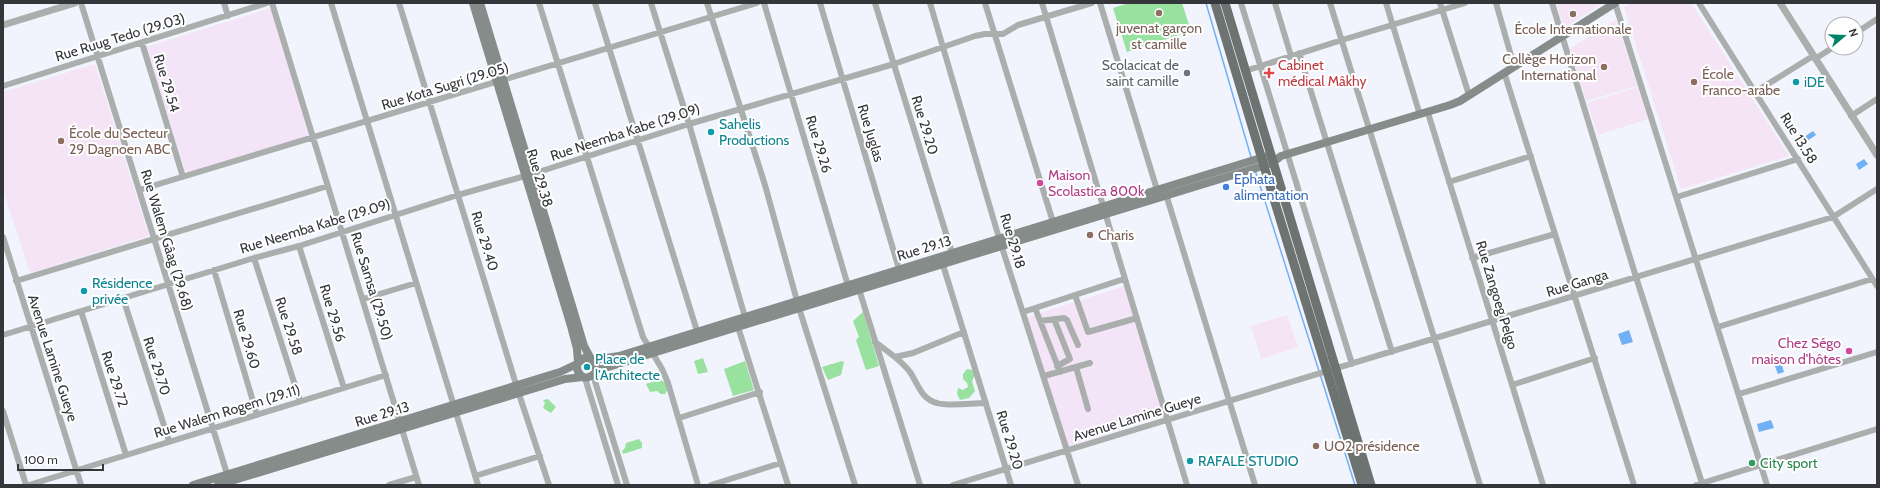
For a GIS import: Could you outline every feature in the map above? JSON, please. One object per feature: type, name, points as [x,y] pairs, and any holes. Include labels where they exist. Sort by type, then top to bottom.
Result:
[{"type":"main road","name":"Rue 29.38","points":[[473,3],[500,81],[584,346],[592,359]]},
{"type":"main road","name":"Rue 29.38","points":[[480,3],[500,81]]},
{"type":"main road","points":[[1215,3],[1267,160],[1332,370],[1371,485]]},
{"type":"main road","points":[[1225,3],[1245,71],[1267,160]]},
{"type":"main road","points":[[592,359],[596,365],[589,375],[577,371],[578,363],[584,358],[592,359],[619,356],[650,350],[738,327],[798,304],[854,287],[943,265],[1001,242],[1450,105],[1469,95],[1615,3]]},
{"type":"main road","name":"Rue 29.38","points":[[529,175],[577,349],[578,363]]},
{"type":"main road","name":"Rue 29.13","points":[[854,287],[900,269],[1001,242],[1053,222],[1104,211]]},
{"type":"main road","points":[[650,350],[697,331],[745,316],[798,304]]},
{"type":"main road","name":"Rue 29.13","points":[[218,485],[229,480],[456,409],[519,394],[565,379],[589,375],[650,350]]},
{"type":"main road","name":"Rue 29.13","points":[[456,409],[516,385],[560,372],[578,363]]},
{"type":"main road","points":[[1332,370],[1362,485]]},
{"type":"main road","name":"Rue 29.13","points":[[193,485],[229,480]]},
{"type":"street","points":[[3,25],[57,6],[75,3]]},
{"type":"street","name":"Rue Walem Gâag (29.68)","points":[[81,3],[229,480]]},
{"type":"street","points":[[224,3],[228,16]]},
{"type":"street","name":"Rue Ruug Tedo (29.03)","points":[[3,86],[267,3]]},
{"type":"street","name":"Rue Samsa (29.50)","points":[[272,3],[419,485]]},
{"type":"street","points":[[331,3],[369,122],[416,283],[456,409],[478,485]]},
{"type":"street","name":"Rue 29.40","points":[[399,3],[516,385],[549,485]]},
{"type":"street","points":[[539,3],[643,338],[668,383],[698,485]]},
{"type":"street","points":[[595,3],[608,49],[697,331]]},
{"type":"street","points":[[651,3],[689,124],[745,316]]},
{"type":"street","points":[[707,3],[765,185],[798,304],[855,485]]},
{"type":"street","name":"Rue Kota Sugri (29.05)","points":[[139,190],[369,122],[430,101],[608,49],[757,3]]},
{"type":"street","name":"Rue 29.26","points":[[764,3],[791,94],[854,287],[875,342],[920,485]]},
{"type":"street","name":"Rue Juglas","points":[[820,3],[900,269]]},
{"type":"street","name":"Rue 29.20","points":[[875,3],[952,254]]},
{"type":"street","name":"Rue 29.18","points":[[930,3],[1001,242],[1078,485]]},
{"type":"street","points":[[985,3],[1053,222]]},
{"type":"street","points":[[1042,3],[1124,278],[1188,485]]},
{"type":"street","name":"Rue Neemba Kabe (29.09)","points":[[3,334],[254,258],[299,246],[458,194],[529,175],[689,124],[894,64],[982,35],[1003,34],[1018,25],[1092,3]]},
{"type":"street","points":[[1100,3],[1230,401],[1255,485]]},
{"type":"street","points":[[1241,3],[1284,155],[1352,364]]},
{"type":"street","points":[[1275,3],[1291,56]]},
{"type":"street","points":[[1330,3],[1480,485]]},
{"type":"street","name":"Rue Zangoeg Pelgo","points":[[1386,3],[1449,182],[1542,485]]},
{"type":"street","points":[[1440,3],[1469,95]]},
{"type":"street","points":[[1245,71],[1299,53],[1465,3]]},
{"type":"street","points":[[1496,3],[1514,66]]},
{"type":"street","points":[[1552,3],[1699,484],[1877,429]]},
{"type":"street","points":[[1615,3],[1767,485]]},
{"type":"street","name":"Rue 13.58","points":[[1699,3],[1877,286]]},
{"type":"street","points":[[1780,3],[1877,155]]},
{"type":"street","points":[[1864,28],[1877,19]]},
{"type":"street","name":"Rue 29.54","points":[[142,43],[183,177]]},
{"type":"street","points":[[1755,92],[1824,52]]},
{"type":"street","points":[[1299,53],[1392,352]]},
{"type":"street","points":[[1504,72],[1554,234],[1576,296],[1634,485]]},
{"type":"street","points":[[1851,116],[1877,99]]},
{"type":"street","points":[[1449,182],[1531,156]]},
{"type":"street","points":[[1676,197],[1798,159]]},
{"type":"street","points":[[16,281],[328,186]]},
{"type":"street","name":"Rue Ganga","points":[[1332,370],[1833,218],[1877,189]]},
{"type":"street","points":[[1472,258],[1554,234]]},
{"type":"street","name":"Avenue Lamine Gueye","points":[[3,237],[81,485]]},
{"type":"street","name":"Rue 29.56","points":[[299,246],[344,388]]},
{"type":"street","name":"Rue 29.58","points":[[254,258],[300,401]]},
{"type":"street","name":"Rue 29.20","points":[[943,265],[1011,485]]},
{"type":"street","name":"Rue 29.60","points":[[214,270],[257,415]]},
{"type":"street","points":[[1023,312],[1124,278]]},
{"type":"street","points":[[1718,327],[1872,279]]},
{"type":"street","points":[[363,299],[416,283]]},
{"type":"street","points":[[1075,295],[1088,332],[1137,318]]},
{"type":"street","name":"Rue 29.70","points":[[123,298],[169,441]]},
{"type":"street","points":[[1035,308],[1059,369]]},
{"type":"street","name":"Rue 29.72","points":[[81,311],[126,455]]},
{"type":"street","points":[[1040,321],[1064,318],[1067,320],[1078,346]]},
{"type":"street","points":[[1044,376],[1059,369],[1070,359],[1054,319]]},
{"type":"street","points":[[738,327],[760,392],[788,485]]},
{"type":"street","points":[[895,357],[914,353],[964,332]]},
{"type":"street","points":[[875,342],[895,357],[909,372],[924,396],[930,401],[938,404],[986,403]]},
{"type":"street","points":[[1739,394],[1877,352]]},
{"type":"street","points":[[1512,385],[1595,358]]},
{"type":"street","points":[[1059,369],[1076,367],[1090,363]]},
{"type":"street","points":[[1076,367],[1088,409]]},
{"type":"street","name":"Avenue Lamine Gueye","points":[[953,485],[1332,370]]},
{"type":"street","name":"Rue Walem Rogem (29.11)","points":[[27,485],[77,471],[169,441],[386,375]]},
{"type":"street","points":[[589,375],[618,485]]},
{"type":"street","points":[[589,375],[627,485]]},
{"type":"street","points":[[679,418],[760,392]]},
{"type":"street","points":[[3,411],[27,485]]},
{"type":"street","points":[[475,476],[540,456]]},
{"type":"street","points":[[712,485],[781,463]]},
{"type":"street","points":[[389,485],[416,477]]},
{"type":"shaded area","name":"École Internationale","points":[[1556,3],[1603,3],[1567,26],[1563,24]]},
{"type":"shaded area","name":"École Franco-arabe","points":[[1631,3],[1691,3],[1789,156],[1681,189],[1624,7]]},
{"type":"shaded area","points":[[271,8],[312,138],[187,177],[146,47]]},
{"type":"shaded area","name":"Collège Horizon International","points":[[1616,19],[1637,86],[1586,101],[1570,49]]},
{"type":"shaded area","name":"École du Secteur 29 Dagnoen ABC","points":[[95,64],[149,236],[30,273],[3,189],[3,92]]},
{"type":"shaded area","points":[[1638,87],[1648,119],[1598,135],[1587,103]]},
{"type":"shaded area","points":[[1125,286],[1163,416],[1068,446],[1028,317]]},
{"type":"shaded area","points":[[1287,315],[1298,347],[1261,359],[1251,326]]},
{"type":"green space","points":[[1129,3],[1182,3],[1191,31],[1127,52],[1113,8]]},
{"type":"green space","points":[[863,312],[879,366],[866,370],[856,340],[859,337],[853,321]]},
{"type":"green space","points":[[703,358],[708,372],[698,374],[694,361]]},
{"type":"green space","points":[[745,361],[754,390],[733,396],[724,369]]},
{"type":"green space","points":[[842,361],[844,362],[841,375],[828,380],[822,367]]},
{"type":"green space","points":[[967,369],[972,370],[975,375],[972,381],[975,391],[969,398],[960,400],[957,394],[958,388],[963,390],[968,387],[967,383],[963,379],[963,374]]},
{"type":"green space","points":[[660,379],[665,383],[668,389],[665,394],[661,394],[657,391],[650,392],[646,384]]},
{"type":"green space","points":[[548,399],[556,407],[551,413],[543,408],[545,403],[543,400]]},
{"type":"green space","points":[[639,439],[642,443],[642,448],[623,454],[622,451],[625,448],[626,443]]},
{"type":"water","points":[[1813,131],[1816,135],[1801,145],[1798,141]]},
{"type":"water","points":[[1864,159],[1868,164],[1859,170],[1856,164]]},
{"type":"water","points":[[1629,330],[1633,342],[1622,345],[1618,334]]},
{"type":"water","points":[[1781,362],[1784,372],[1778,374],[1774,364]]},
{"type":"water","points":[[1771,420],[1774,428],[1759,432],[1757,424]]},
{"type":"waterway","points":[[1206,3],[1251,157]]},
{"type":"waterway","points":[[1255,170],[1319,371]]},
{"type":"waterway","points":[[1320,374],[1355,485]]},
{"type":"place","name":"juvenat garçon st camille","points":[[1159,13]]},
{"type":"place","name":"École Internationale","points":[[1573,14]]},
{"type":"place","name":"Collège Horizon International","points":[[1604,67]]},
{"type":"place","name":"Scolacicat de saint camille","points":[[1187,73]]},
{"type":"place","name":"Cabinet médical Mâkhy","points":[[1269,73]]},
{"type":"place","name":"École Franco-arabe","points":[[1694,82]]},
{"type":"place","name":"iDE","points":[[1796,82]]},
{"type":"place","name":"Sahelis Productions","points":[[711,132]]},
{"type":"place","name":"École du Secteur 29 Dagnoen ABC","points":[[61,141]]},
{"type":"place","name":"Maison Scolastica 800k","points":[[1040,183]]},
{"type":"place","name":"Ephata alimentation","points":[[1226,187]]},
{"type":"place","name":"Charis","points":[[1090,235]]},
{"type":"place","name":"Résidence privée","points":[[84,291]]},
{"type":"place","name":"Chez Ségo maison d'hôtes","points":[[1849,351]]},
{"type":"place","name":"Place de l’Architecte","points":[[587,367]]},
{"type":"place","name":"UO2 présidence","points":[[1316,446]]},
{"type":"place","name":"RAFALE STUDIO","points":[[1190,461]]},
{"type":"place","name":"City sport","points":[[1752,463]]}]
